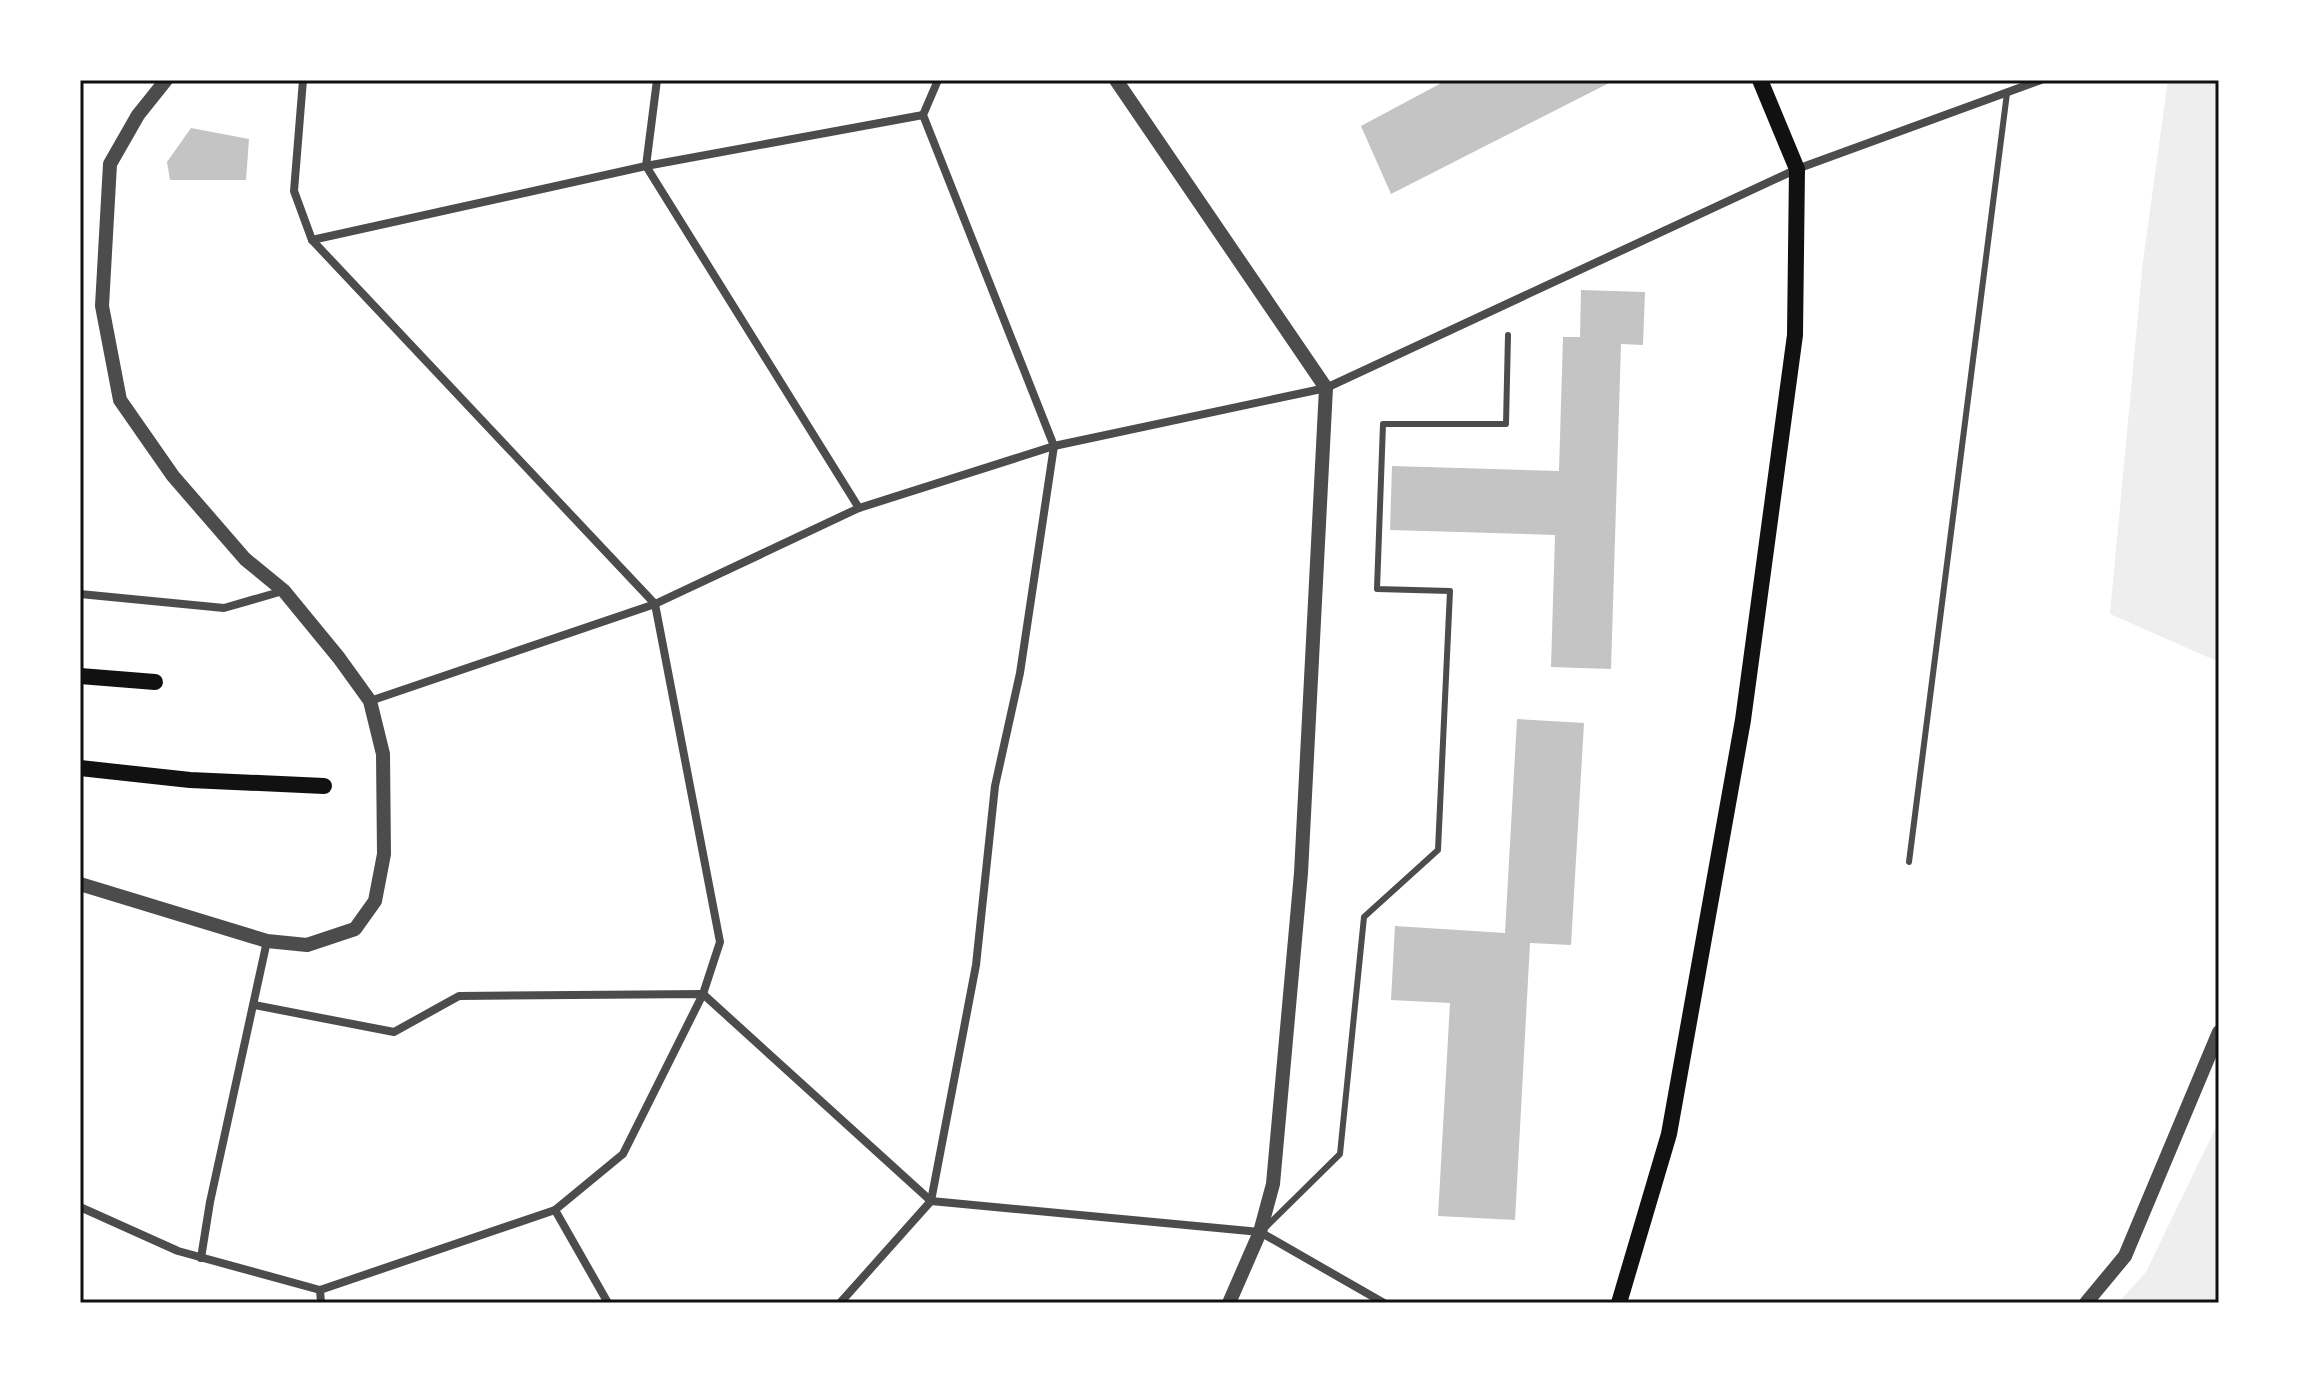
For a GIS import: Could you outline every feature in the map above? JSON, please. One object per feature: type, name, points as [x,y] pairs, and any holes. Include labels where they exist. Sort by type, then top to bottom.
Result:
[{"type":"main road","points":[[1619,1303],[1669,1134],[1743,720],[1795,335],[1797,169],[1760,80]]},
{"type":"main road","points":[[80,676],[155,682]]},
{"type":"main road","points":[[80,768],[190,780],[324,786]]},
{"type":"street","points":[[80,884],[267,941],[307,945],[355,929],[375,901],[384,854],[383,754],[370,701],[284,591],[245,559],[183,488],[120,400],[102,306],[110,164],[138,115],[166,80]]},
{"type":"street","points":[[80,1207],[178,1251],[320,1290],[555,1210],[623,1154],[703,994],[720,942],[655,604],[312,240],[294,191],[303,80]]},
{"type":"street","points":[[657,80],[646,166],[859,508]]},
{"type":"street","points":[[840,1303],[931,1201],[976,965],[995,786],[1020,673],[1054,446],[923,115],[938,80]]},
{"type":"street","points":[[1116,80],[1326,388],[1301,873],[1273,1184],[1260,1232],[1229,1303]]},
{"type":"street","points":[[370,701],[655,604],[859,508],[1054,446],[1326,388],[1797,169],[2041,80]]},
{"type":"street","points":[[312,240],[646,166],[923,115]]},
{"type":"street","points":[[80,594],[224,608],[284,591]]},
{"type":"street","points":[[201,1258],[210,1202],[267,941]]},
{"type":"street","points":[[254,1005],[394,1032],[459,996],[703,994],[931,1201],[1260,1232],[1384,1303]]},
{"type":"street","points":[[2086,1303],[2125,1256],[2219,1032]]},
{"type":"street","points":[[555,1210],[608,1303]]},
{"type":"street","points":[[320,1290],[321,1303]]},
{"type":"lane","points":[[1909,862],[2007,93]]},
{"type":"lane","points":[[1260,1232],[1340,1154],[1364,917],[1438,850],[1450,591],[1377,589],[1383,424],[1506,424],[1508,335]]},
{"type":"shaded area","points":[[2168,80],[2219,80],[2219,662],[2110,614],[2143,261]]},
{"type":"shaded area","points":[[2219,1121],[2219,1303],[2118,1303],[2146,1272]]},
{"type":"building","points":[[1447,80],[1615,80],[1391,194],[1361,126]]},
{"type":"building","points":[[191,128],[249,139],[246,180],[170,180],[167,162]]},
{"type":"building","points":[[1581,290],[1645,292],[1643,345],[1621,344],[1611,669],[1551,667],[1555,535],[1390,530],[1392,466],[1559,471],[1563,337],[1580,337]]},
{"type":"building","points":[[1517,719],[1584,723],[1571,945],[1530,943],[1515,1220],[1438,1216],[1450,1003],[1391,1000],[1395,926],[1505,933]]}]
